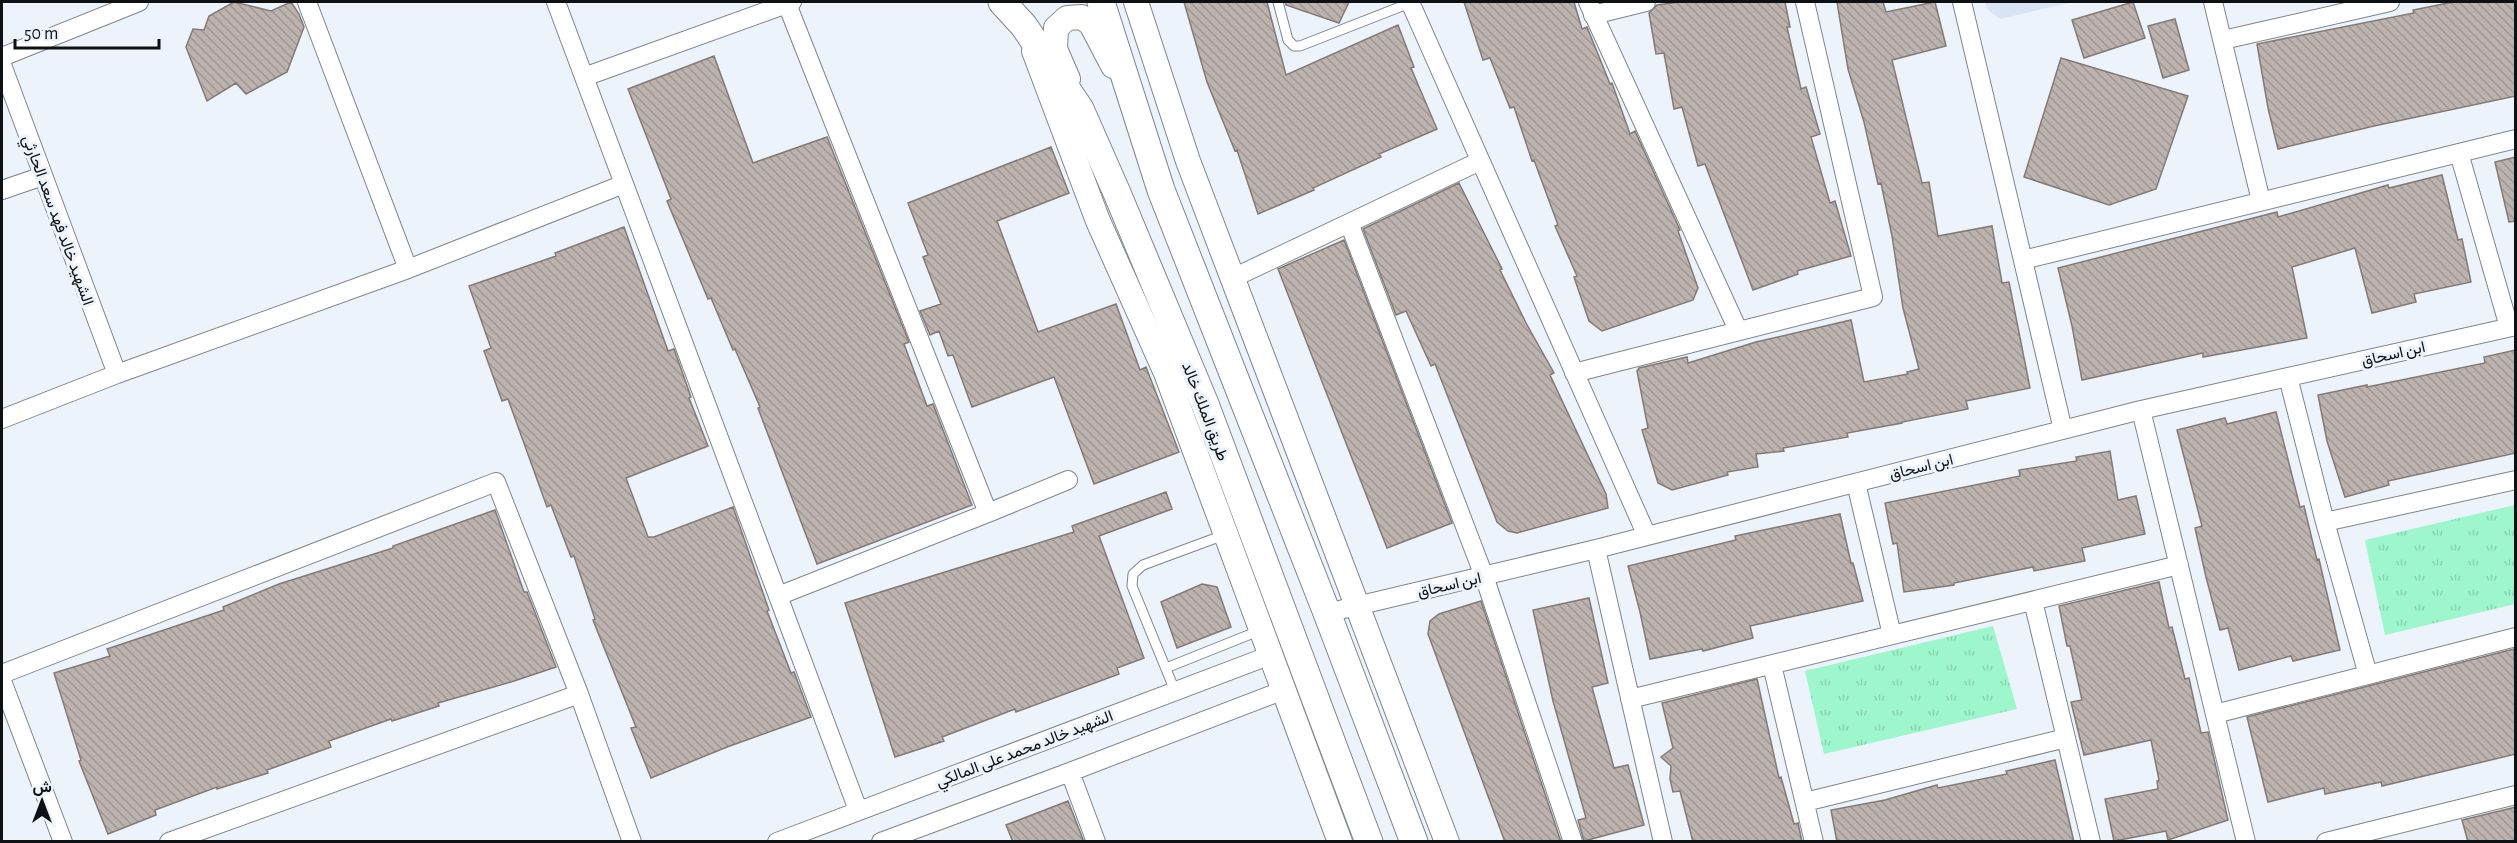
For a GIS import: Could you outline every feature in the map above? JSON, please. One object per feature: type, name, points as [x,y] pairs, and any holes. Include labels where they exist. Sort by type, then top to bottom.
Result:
[{"type":"main road","name":"طريق الملك خالد","points":[[1002,2],[1024,26],[1080,109],[1205,404],[1369,842]]},
{"type":"main road","points":[[1101,2],[1161,190],[1414,842]]},
{"type":"main road","points":[[1136,2],[1188,161],[1447,842]]},
{"type":"main road","points":[[1080,109],[1055,49],[1056,28],[1067,18],[1082,17],[1092,24],[1132,102]]},
{"type":"main road","points":[[1024,26],[1098,221],[1166,373],[1340,842]]},
{"type":"street","points":[[2,57],[139,2]]},
{"type":"street","points":[[307,2],[408,269]]},
{"type":"street","points":[[556,2],[858,810]]},
{"type":"street","points":[[1410,2],[1647,537]]},
{"type":"street","points":[[1646,2],[1590,8],[1738,330]]},
{"type":"street","points":[[1574,373],[1873,297],[1805,2]]},
{"type":"street","points":[[1962,2],[2063,430]]},
{"type":"street","points":[[2213,2],[2261,201]]},
{"type":"street","points":[[2223,40],[2367,4],[2390,2]]},
{"type":"street","points":[[584,77],[789,3],[988,513]]},
{"type":"street","name":"الشهيد خالد فهد سعد الحارثي","points":[[2,65],[117,374]]},
{"type":"street","points":[[2023,260],[2516,139]]},
{"type":"street","points":[[2459,153],[2512,326]]},
{"type":"street","points":[[1233,278],[1480,161]]},
{"type":"street","points":[[2,190],[43,176]]},
{"type":"street","points":[[2,419],[117,374],[408,269],[624,184]]},
{"type":"street","points":[[1349,223],[1484,576],[1573,842]]},
{"type":"street","name":"ابن اسحاق","points":[[1327,613],[1647,537],[2141,410],[2512,326]]},
{"type":"street","points":[[2288,377],[2367,675]]},
{"type":"street","points":[[2141,410],[2246,842]]},
{"type":"street","points":[[778,596],[1068,480]]},
{"type":"street","points":[[2325,522],[2516,480]]},
{"type":"street","points":[[2,674],[496,482],[579,694],[632,842]]},
{"type":"street","points":[[1856,483],[1892,635]]},
{"type":"street","points":[[1596,549],[1663,842]]},
{"type":"street","points":[[1630,699],[2179,565]]},
{"type":"street","points":[[2032,601],[2091,842]]},
{"type":"street","points":[[2215,714],[2516,637]]},
{"type":"street","name":"الشهيد خالد محمد على المالكي","points":[[777,842],[1271,655]]},
{"type":"street","points":[[1772,665],[1814,842]]},
{"type":"street","points":[[2,681],[63,842]]},
{"type":"street","points":[[880,842],[1284,690]]},
{"type":"street","points":[[169,842],[579,694]]},
{"type":"street","points":[[1805,802],[2066,738]]},
{"type":"street","points":[[1070,772],[1096,842]]},
{"type":"street","points":[[2326,842],[2516,795]]},
{"type":"lane","points":[[1278,2],[1288,40],[1294,46],[1300,46],[1410,2]]},
{"type":"lane","points":[[1175,691],[1132,586],[1133,574],[1143,566],[1226,535]]},
{"type":"lane","points":[[1166,668],[1262,629]]},
{"type":"shaded area","points":[[1985,2],[2073,2],[2000,19],[1987,9]]},
{"type":"green space","points":[[2515,505],[2515,604],[2385,635],[2365,540]]},
{"type":"green space","points":[[1993,626],[2017,709],[1824,754],[1805,671]]},
{"type":"building","points":[[234,2],[271,11],[291,2],[304,27],[287,72],[246,94],[236,83],[207,101],[186,47],[193,29],[204,30],[209,16]]},
{"type":"building","points":[[1184,2],[1267,2],[1286,75],[1398,25],[1414,67],[1411,68],[1437,129],[1379,154],[1381,157],[1313,188],[1314,190],[1258,214],[1237,150],[1235,151],[1207,82]]},
{"type":"building","points":[[1285,2],[1349,2],[1339,23],[1286,5]]},
{"type":"building","points":[[1464,2],[1574,2],[1582,29],[1587,27],[1610,84],[1612,83],[1630,134],[1635,131],[1680,230],[1678,231],[1698,288],[1693,300],[1602,331],[1589,321],[1574,277],[1577,276],[1555,226],[1558,225],[1534,160],[1532,161],[1514,107],[1510,108],[1490,58],[1483,60]]},
{"type":"building","points":[[1679,2],[1785,2],[1790,27],[1787,27],[1801,89],[1806,87],[1820,134],[1811,137],[1830,203],[1835,201],[1851,256],[1797,271],[1798,274],[1753,290],[1705,164],[1698,166],[1682,107],[1674,109],[1664,53],[1656,54],[1649,13],[1657,5]]},
{"type":"building","points":[[1837,2],[1883,2],[1886,12],[1935,2],[1946,46],[1892,60],[1922,183],[1929,182],[1938,236],[1992,226],[2002,283],[2009,282],[2030,388],[1966,401],[1968,409],[1847,433],[1848,437],[1783,448],[1784,451],[1756,454],[1758,467],[1727,472],[1728,475],[1672,490],[1658,483],[1642,430],[1648,428],[1637,371],[1639,368],[1687,357],[1688,363],[1756,342],[1851,320],[1864,382],[1908,374],[1907,372],[1919,369],[1903,308],[1881,183],[1878,184],[1864,122],[1848,69]]},
{"type":"building","points":[[2133,2],[2145,38],[2084,58],[2072,20]]},
{"type":"building","points":[[2453,2],[2516,2],[2516,96],[2278,149],[2257,44],[2414,13],[2413,10]]},
{"type":"building","points":[[2175,19],[2189,70],[2163,78],[2148,26]]},
{"type":"building","points":[[714,56],[753,163],[827,137],[909,342],[904,344],[927,406],[933,404],[972,505],[817,564],[758,408],[760,407],[711,298],[708,299],[667,201],[671,199],[628,89]]},
{"type":"building","points":[[2061,58],[2188,96],[2156,189],[2109,205],[2024,177]]},
{"type":"building","points":[[1051,147],[1069,193],[997,221],[1038,332],[1116,304],[1140,370],[1146,367],[1179,452],[1094,484],[1054,377],[972,407],[953,355],[948,356],[939,331],[930,335],[920,311],[941,304],[923,257],[928,255],[908,203]]},
{"type":"building","points":[[2516,157],[2516,221],[2509,222],[2495,162]]},
{"type":"building","points":[[2442,175],[2458,240],[2462,239],[2471,282],[2414,294],[2416,302],[2372,313],[2355,248],[2292,267],[2307,338],[2203,357],[2203,353],[2082,380],[2058,268],[2277,212],[2278,217],[2388,185],[2389,188]]},
{"type":"building","points":[[1459,183],[1526,323],[1554,373],[1550,375],[1606,494],[1608,508],[1517,533],[1508,531],[1497,522],[1435,364],[1431,366],[1406,311],[1396,315],[1363,229]]},
{"type":"building","points":[[624,227],[668,351],[674,349],[691,397],[689,398],[708,446],[626,478],[648,537],[654,537],[733,507],[769,610],[767,611],[811,717],[727,747],[651,778],[631,728],[636,727],[593,620],[595,619],[574,556],[571,557],[551,505],[547,507],[508,399],[502,401],[484,351],[491,348],[469,286],[556,256],[555,253]]},
{"type":"building","points":[[1344,240],[1452,523],[1387,548],[1278,269]]},
{"type":"building","points":[[2516,350],[2516,453],[2388,481],[2389,485],[2345,497],[2327,441],[2318,395],[2485,363],[2484,357]]},
{"type":"building","points":[[2276,412],[2300,507],[2304,506],[2317,560],[2319,559],[2340,650],[2293,661],[2291,656],[2239,670],[2228,628],[2220,630],[2206,577],[2195,528],[2202,526],[2177,430],[2225,418],[2227,424]]},
{"type":"building","points":[[2110,451],[2118,500],[2136,496],[2145,534],[2082,548],[2085,561],[2034,571],[2033,567],[1954,583],[1954,585],[1904,592],[1897,543],[1893,544],[1885,503],[2020,476],[2019,470],[2077,461],[2076,457]]},
{"type":"building","points":[[1166,492],[1172,509],[1099,536],[1144,658],[1117,668],[1119,674],[1016,712],[1015,709],[942,737],[944,741],[895,757],[845,603],[1074,532],[1072,526]]},
{"type":"building","points":[[495,510],[524,592],[527,592],[556,667],[438,703],[439,706],[392,721],[391,719],[329,741],[331,747],[267,770],[268,773],[217,789],[217,787],[155,810],[156,815],[108,834],[79,761],[81,760],[54,673],[110,656],[107,649],[224,610],[223,607],[279,584],[393,548],[393,546]]},
{"type":"building","points":[[1840,514],[1851,563],[1853,563],[1863,601],[1750,626],[1753,638],[1703,651],[1702,649],[1650,659],[1628,566],[1736,540],[1735,536]]},
{"type":"building","points":[[2159,582],[2169,628],[2172,627],[2185,679],[2189,678],[2201,733],[2208,732],[2228,820],[2168,840],[2166,831],[2114,841],[2105,799],[2158,789],[2157,781],[2159,780],[2151,740],[2084,755],[2071,702],[2082,700],[2059,606]]},
{"type":"building","points":[[1202,584],[1217,587],[1231,627],[1177,648],[1161,602]]},
{"type":"building","points":[[1589,598],[1608,683],[1592,687],[1614,768],[1628,765],[1644,825],[1584,841],[1578,820],[1586,818],[1553,701],[1533,610]]},
{"type":"building","points":[[1481,601],[1561,842],[1505,842],[1428,634],[1430,621],[1439,614]]},
{"type":"building","points":[[2514,649],[2516,754],[2382,786],[2381,782],[2325,794],[2324,788],[2268,802],[2247,717]]},
{"type":"building","points":[[1757,679],[1779,778],[1781,777],[1794,824],[1798,823],[1802,842],[1693,842],[1680,791],[1673,792],[1670,779],[1671,766],[1661,757],[1673,748],[1662,703]]},
{"type":"building","points":[[2055,760],[2074,842],[1837,842],[1831,810],[1885,800],[1937,785],[1938,788],[2007,774],[2006,771]]},
{"type":"building","points":[[1068,801],[1084,842],[1013,842],[1006,825]]},
{"type":"building","points":[[2516,807],[2516,842],[2468,842],[2462,820]]}]
